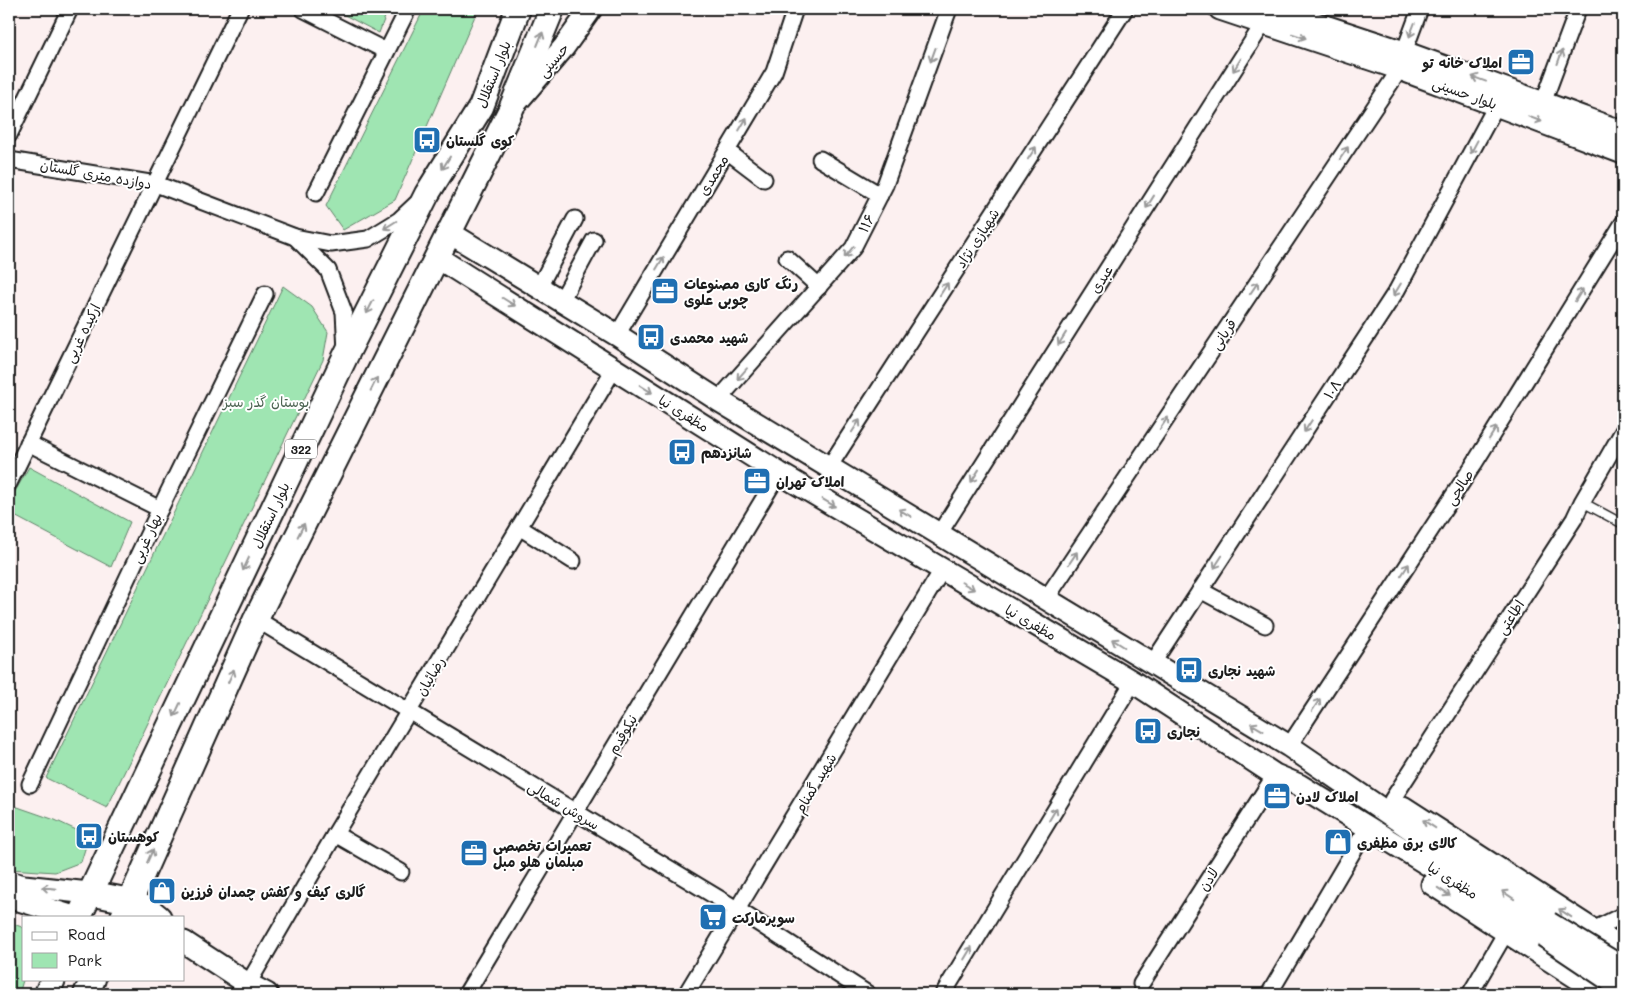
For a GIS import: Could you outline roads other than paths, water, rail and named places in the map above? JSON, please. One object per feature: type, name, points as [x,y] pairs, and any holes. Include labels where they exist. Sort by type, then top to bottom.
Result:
[{"type":"main road","name":"بلوار استقلال","points":[[79,916],[346,355],[427,194],[481,107],[518,9]]},
{"type":"main road","name":"322","points":[[126,909],[256,619],[511,109],[552,9]]},
{"type":"main road","name":"حسینی","points":[[511,109],[564,47],[591,9]]},
{"type":"main road","name":"بلوار حسینی","points":[[1220,9],[1268,16],[1402,61],[1543,103],[1623,132]]},
{"type":"main road","name":"بلوار حسینی","points":[[1402,61],[1497,104],[1623,153]]},
{"type":"main road","name":"مظفری نیا","points":[[450,233],[617,335],[718,400],[1289,746],[1546,929],[1623,989]]},
{"type":"main road","points":[[485,287],[473,265],[479,258],[489,257]]},
{"type":"main road","name":"مظفری نیا","points":[[438,258],[779,473],[1133,682],[1275,775],[1299,785],[1546,929],[1623,968]]},
{"type":"main road","points":[[1275,775],[1361,838],[1593,989],[1594,978],[1610,957],[1618,941],[1593,930],[1392,800],[1289,746]]},
{"type":"main road","points":[[9,882],[24,886],[90,893],[126,909],[149,908],[159,916]]},
{"type":"main road","points":[[9,897],[71,916]]},
{"type":"main road","points":[[185,943],[248,984],[267,994]]},
{"type":"main road","points":[[47,994],[53,980]]},
{"type":"main road","points":[[86,994],[93,980]]},
{"type":"street","points":[[9,135],[70,9]]},
{"type":"street","name":"ارکیده غربی","points":[[9,483],[240,9]]},
{"type":"street","points":[[303,9],[386,51]]},
{"type":"street","points":[[316,193],[408,9]]},
{"type":"street","name":"محمدی","points":[[617,335],[774,72],[795,9]]},
{"type":"street","name":"۱۱۶","points":[[718,400],[853,248],[885,185],[949,9]]},
{"type":"street","name":"شهبازی نژاد","points":[[829,467],[1125,9]]},
{"type":"street","name":"قربانی","points":[[1046,599],[1402,61],[1420,9]]},
{"type":"street","points":[[1543,103],[1578,9]]},
{"type":"street","name":"عبدی","points":[[939,534],[1268,16]]},
{"type":"street","name":"۱۰۸","points":[[1152,664],[1397,290],[1497,104]]},
{"type":"street","points":[[727,151],[764,180]]},
{"type":"street","points":[[820,159],[880,194]]},
{"type":"street","name":"دوازده متری گلستان","points":[[9,160],[156,184],[295,237]]},
{"type":"street","points":[[295,237],[331,244],[368,239],[399,220],[427,194]]},
{"type":"street","points":[[539,287],[575,219]]},
{"type":"street","name":"صالحی","points":[[1289,746],[1474,464],[1623,223]]},
{"type":"street","points":[[295,237],[328,270],[344,312],[346,355]]},
{"type":"street","points":[[561,301],[594,240]]},
{"type":"street","points":[[787,258],[818,287]]},
{"type":"street","name":"بهار غربی","points":[[30,784],[160,509],[265,294]]},
{"type":"street","name":"رضائیان","points":[[248,984],[335,834],[614,368]]},
{"type":"street","name":"اطاعتی","points":[[1392,800],[1574,519],[1623,432]]},
{"type":"street","points":[[28,443],[160,509]]},
{"type":"street","name":"نیکوقدم","points":[[466,994],[779,473]]},
{"type":"street","points":[[519,527],[573,561]]},
{"type":"street","name":"شهید گمنام","points":[[686,994],[942,570]]},
{"type":"street","points":[[1200,590],[1264,626]]},
{"type":"street","name":"سروش شمالی","points":[[256,619],[738,910],[868,994]]},
{"type":"street","points":[[943,994],[1133,682]]},
{"type":"street","name":"لادن","points":[[1141,984],[1275,775]]},
{"type":"street","points":[[335,834],[400,872]]},
{"type":"street","points":[[1269,994],[1361,838]]},
{"type":"street","points":[[1593,930],[1623,915]]},
{"type":"street","points":[[1470,994],[1506,932]]},
{"type":"lane","points":[[1582,502],[1623,524]]},
{"type":"place","name":"املاک خانه تو","points":[[1521,62]]},
{"type":"place","name":"کوی گلستان","points":[[427,140]]},
{"type":"place","name":"رنگ کاری مصنوعات چوبی علوی","points":[[665,291]]},
{"type":"place","name":"شهید محمدی","points":[[651,337]]},
{"type":"place","name":"شانزدهم","points":[[682,452]]},
{"type":"place","name":"املاک تهران","points":[[757,481]]},
{"type":"place","name":"شهید نجاری","points":[[1189,670]]},
{"type":"place","name":"نجاری","points":[[1148,731]]},
{"type":"place","name":"املاک لادن","points":[[1277,796]]},
{"type":"place","name":"کوهستان","points":[[89,836]]},
{"type":"place","name":"کالای برق مظفری","points":[[1338,842]]},
{"type":"place","name":"تعمیرات تخصصی مبلمان هلو مبل","points":[[474,853]]},
{"type":"place","name":"گالری کیف و کفش چمدان فرزین","points":[[162,891]]},
{"type":"place","name":"سوپرمارکت","points":[[713,917]]},
{"type":"park label","name":"بوستان گذر سبز","points":[[266,401]]}]
